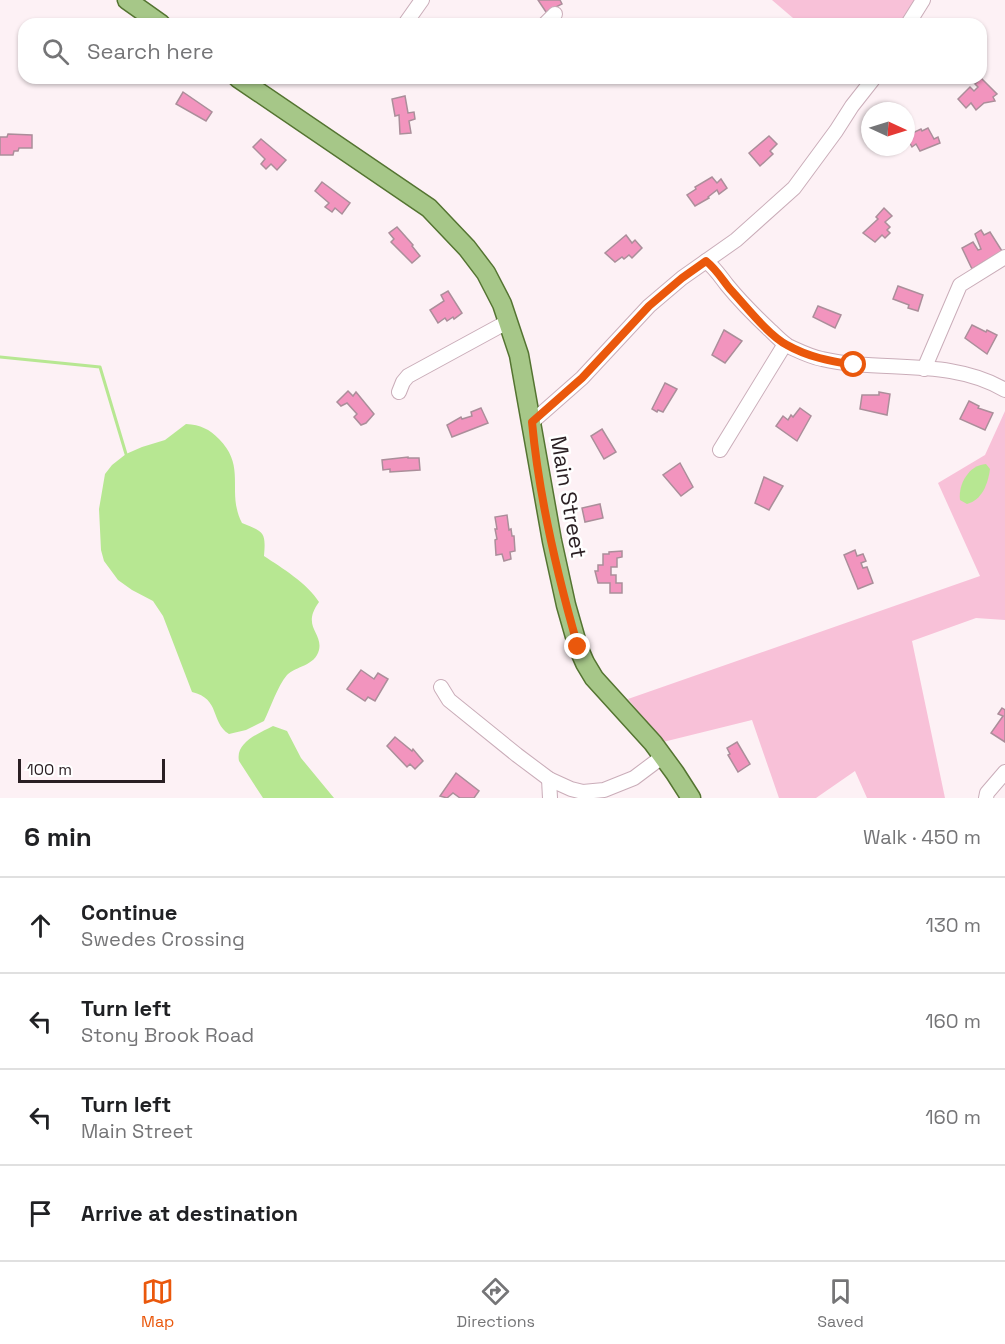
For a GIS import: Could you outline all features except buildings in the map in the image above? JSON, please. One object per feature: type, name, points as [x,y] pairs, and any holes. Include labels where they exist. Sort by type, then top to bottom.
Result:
[{"type":"main road","points":[[127,0],[152,18]]},
{"type":"main road","name":"Main Street","points":[[247,84],[429,208],[467,248],[486,273],[509,321],[519,355],[552,541],[578,647],[594,678],[638,725],[691,798]]},
{"type":"street","points":[[409,18],[422,0]]},
{"type":"street","points":[[912,18],[923,0]]},
{"type":"street","points":[[532,422],[582,378],[649,306],[682,278],[736,240],[795,188],[869,84]]},
{"type":"street","points":[[924,369],[960,285],[1005,257]]},
{"type":"street","points":[[706,261],[761,322],[785,344],[820,359],[854,365],[956,372],[992,382],[1005,390]]},
{"type":"street","points":[[399,392],[408,376],[509,321]]},
{"type":"street","points":[[720,450],[785,344]]},
{"type":"street","points":[[441,687],[449,700],[549,778],[572,789],[582,792],[604,790],[634,778],[662,757]]},
{"type":"street","points":[[986,798],[987,793],[1005,772]]},
{"type":"street","points":[[549,778],[550,798]]},
{"type":"shaded area","points":[[772,0],[918,0],[906,18],[793,18]]},
{"type":"shaded area","points":[[1005,411],[1005,620],[976,618],[912,641],[945,798],[867,798],[855,771],[816,798],[779,798],[752,720],[663,742],[628,699],[980,576],[938,483],[985,455]]},
{"type":"shaded area","points":[[186,424],[208,430],[227,449],[232,460],[236,501],[242,523],[259,531],[264,537],[264,556],[301,582],[319,602],[312,618],[319,644],[317,655],[309,663],[287,675],[264,721],[246,730],[229,734],[219,723],[207,700],[192,692],[163,616],[153,601],[118,580],[104,561],[101,550],[99,509],[105,474],[126,454],[165,440]]},
{"type":"shaded area","points":[[986,464],[990,469],[989,475],[980,495],[967,504],[960,500],[961,488],[966,476],[974,468]]},
{"type":"shaded area","points":[[273,726],[287,731],[301,758],[334,798],[263,798],[239,761],[239,754],[245,743]]},
{"type":"waterway","points":[[0,357],[100,367],[126,454]]},
{"type":"route","points":[[578,647],[552,541],[536,457],[532,422],[582,378],[649,306],[706,261],[761,322],[785,344],[820,359],[854,365]]}]
